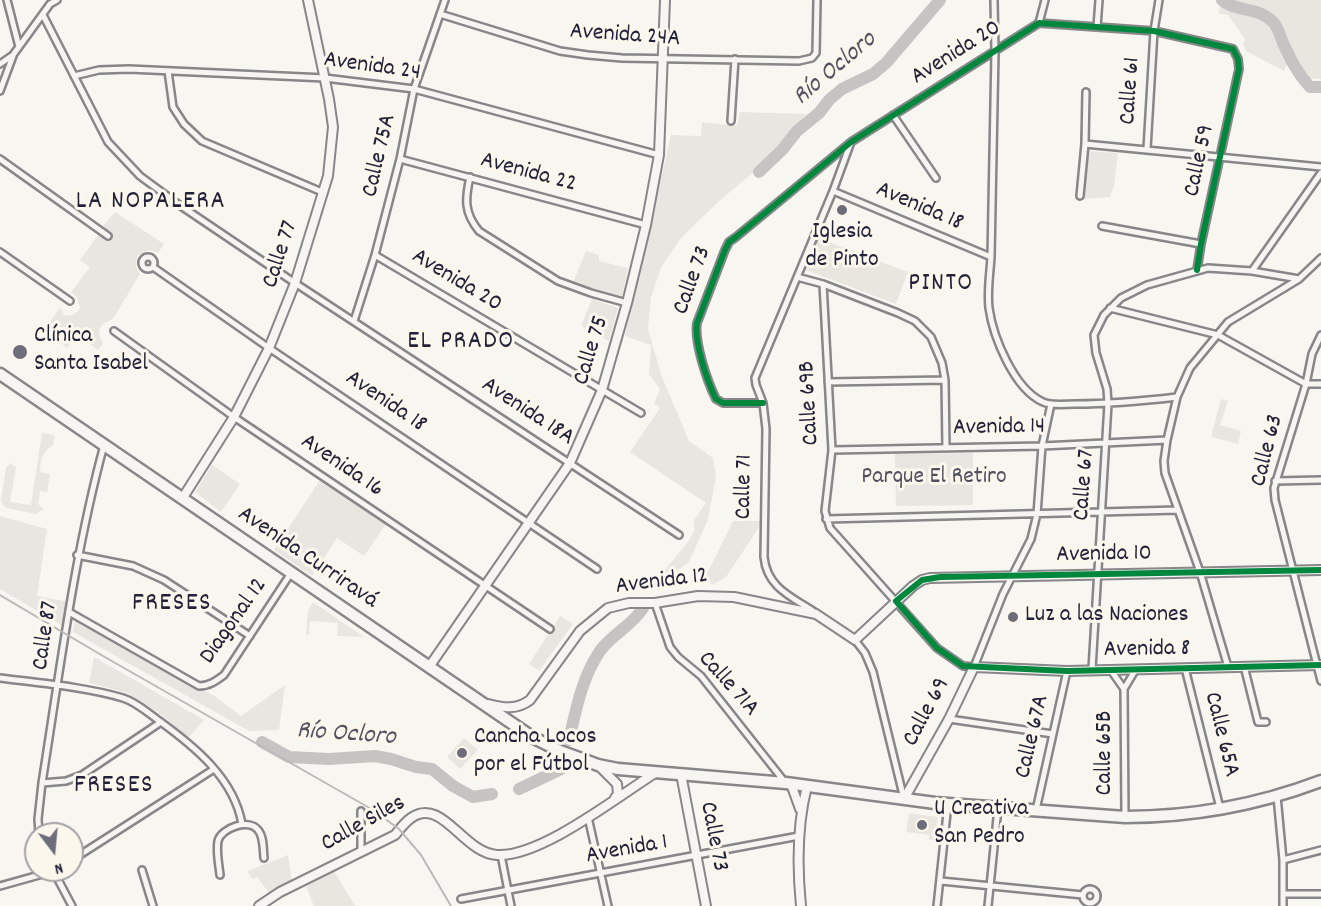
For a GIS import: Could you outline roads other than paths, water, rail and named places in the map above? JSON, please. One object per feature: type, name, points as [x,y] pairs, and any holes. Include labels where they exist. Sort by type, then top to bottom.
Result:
[{"type":"highway","name":"Avenida Curriravá","points":[[0,374],[536,740],[598,765],[655,773],[807,786],[948,804],[1125,817],[1153,817],[1220,810],[1277,796],[1321,781]]},
{"type":"street","points":[[7,0],[19,47]]},
{"type":"street","points":[[0,91],[13,55],[50,4],[57,0]]},
{"type":"street","name":"Calle 77","points":[[182,499],[234,417],[269,348],[295,283],[322,192],[330,160],[333,127],[309,0]]},
{"type":"street","name":"Calle 75A","points":[[354,321],[375,255],[400,159],[414,89],[445,0]]},
{"type":"street","name":"Calle 75","points":[[429,667],[570,463],[602,390],[646,225],[659,155],[665,0]]},
{"type":"street","name":"Avenida 24A","points":[[440,14],[560,51],[588,56],[798,61],[812,58],[816,53],[817,0]]},
{"type":"street","points":[[994,0],[991,257],[988,289],[989,308],[1009,366],[1019,381],[1042,402],[1051,404],[1108,404],[1177,398]]},
{"type":"street","points":[[1039,23],[1045,0]]},
{"type":"street","points":[[1097,27],[1099,0]]},
{"type":"street","name":"Calle 61","points":[[1147,149],[1154,31],[1159,0]]},
{"type":"street","name":"Avenida 18A","points":[[43,15],[108,142],[140,176],[177,204],[295,283],[679,535]]},
{"type":"street","name":"Avenida 20","points":[[729,242],[851,142],[1039,23],[1154,31],[1233,49],[1238,59]]},
{"type":"street","points":[[0,64],[13,55]]},
{"type":"street","points":[[731,121],[735,59]]},
{"type":"street","name":"Calle 59","points":[[1197,270],[1239,69],[1238,59]]},
{"type":"street","name":"Avenida 24","points":[[74,76],[99,70],[129,69],[325,78],[414,89],[659,155]]},
{"type":"street","points":[[168,71],[173,107],[184,124],[202,141],[322,192]]},
{"type":"street","points":[[1080,196],[1085,144],[1086,92]]},
{"type":"street","points":[[893,115],[936,178]]},
{"type":"street","name":"Calle 71","points":[[851,142],[833,191],[757,370],[756,385],[763,403],[766,429],[764,557],[766,573],[774,584],[855,640],[865,653],[873,672],[904,799]]},
{"type":"street","points":[[1085,144],[1321,167]]},
{"type":"street","points":[[0,159],[108,236]]},
{"type":"street","name":"Avenida 22","points":[[400,159],[646,225]]},
{"type":"street","points":[[1252,271],[1321,174]]},
{"type":"street","points":[[470,177],[466,204],[471,221],[479,231],[558,281],[627,303]]},
{"type":"street","name":"Avenida 18","points":[[833,191],[991,257]]},
{"type":"street","points":[[1102,226],[1201,244]]},
{"type":"street","name":"Calle 73","points":[[729,242],[701,313],[696,332],[714,394],[720,402],[763,403]]},
{"type":"street","points":[[0,252],[70,301]]},
{"type":"street","name":"Avenida 20","points":[[375,255],[641,413]]},
{"type":"street","points":[[1228,667],[1200,572],[1164,466],[1167,440],[1177,398],[1190,368],[1228,322],[1299,279],[1321,258]]},
{"type":"street","name":"Avenida 18","points":[[153,267],[597,570]]},
{"type":"street","points":[[1110,308],[1134,290],[1197,270],[1218,268],[1252,271],[1299,279]]},
{"type":"street","points":[[797,277],[823,284],[897,313],[915,321],[925,330],[937,348],[945,380],[946,448]]},
{"type":"street","name":"Calle 69B","points":[[823,284],[832,450],[826,519]]},
{"type":"street","points":[[1110,308],[1218,335],[1306,384],[1321,384]]},
{"type":"street","name":"Calle 67","points":[[1092,669],[1108,404],[1107,389],[1096,353],[1094,335],[1110,308]]},
{"type":"street","name":"Avenida 16","points":[[114,331],[234,417],[550,629]]},
{"type":"street","name":"Calle 63","points":[[1321,334],[1312,354],[1306,384],[1275,481],[1275,500],[1319,665],[1321,681]]},
{"type":"street","points":[[828,382],[945,380]]},
{"type":"street","name":"Calle 69","points":[[904,799],[949,719],[974,668],[1004,594],[1029,546],[1037,514],[1042,446],[1051,404]]},
{"type":"street","name":"Avenida 14","points":[[832,450],[1042,446],[1167,440]]},
{"type":"street","name":"Calle 87","points":[[38,822],[42,783],[77,555],[104,445]]},
{"type":"street","points":[[1275,481],[1321,480]]},
{"type":"street","points":[[974,668],[963,666],[937,648],[830,528],[826,519],[1178,510]]},
{"type":"street","points":[[77,555],[133,566],[153,575],[250,636]]},
{"type":"street","name":"Avenida 10","points":[[855,640],[913,586],[930,578],[1321,570]]},
{"type":"street","name":"Diagonal 12","points":[[69,612],[199,686],[205,686],[224,675],[291,573]]},
{"type":"street","name":"Avenida 12","points":[[484,703],[512,708],[524,705],[530,700],[580,630],[608,609],[629,603],[655,603],[721,595],[816,614]]},
{"type":"street","name":"Calle 71A","points":[[655,603],[670,647],[678,657],[701,676],[788,784]]},
{"type":"street","name":"Avenida 8","points":[[974,668],[1067,671],[1319,665]]},
{"type":"street","points":[[1244,666],[1258,722],[1266,722]]},
{"type":"street","points":[[1110,669],[1124,689]]},
{"type":"street","name":"Calle 65B","points":[[1125,817],[1124,689],[1136,669]]},
{"type":"street","name":"Calle 65A","points":[[1185,669],[1220,810]]},
{"type":"street","name":"Calle 67A","points":[[1036,811],[1067,671]]},
{"type":"street","points":[[0,678],[120,697],[137,705],[185,740],[213,769],[237,804],[242,824]]},
{"type":"street","points":[[949,719],[1053,734]]},
{"type":"street","points":[[42,783],[66,781],[82,775],[161,722]]},
{"type":"street","points":[[598,765],[617,784],[618,794],[614,799]]},
{"type":"street","points":[[84,852],[213,769]]},
{"type":"street","points":[[512,906],[501,855],[542,844],[655,773]]},
{"type":"street","name":"Calle 73","points":[[681,774],[706,906]]},
{"type":"street","points":[[788,784],[801,810]]},
{"type":"street","points":[[801,906],[799,836],[801,810],[807,786]]},
{"type":"street","points":[[1277,796],[1283,860],[1283,906]]},
{"type":"street","points":[[937,906],[948,804]]},
{"type":"street","points":[[988,906],[998,808]]},
{"type":"street","points":[[361,811],[361,852]]},
{"type":"street","name":"Calle Siles","points":[[259,906],[280,892],[394,835],[411,819],[427,813],[444,819],[471,845],[485,852],[501,855]]},
{"type":"street","points":[[588,817],[608,906]]},
{"type":"street","points":[[220,875],[219,838],[222,834],[242,824],[254,826],[260,831],[264,858]]},
{"type":"street","name":"Avenida 1","points":[[461,900],[799,836]]},
{"type":"street","points":[[1283,860],[1321,850]]},
{"type":"street","points":[[142,870],[153,906]]},
{"type":"street","points":[[0,886],[24,879]]},
{"type":"street","points":[[941,881],[1083,895]]},
{"type":"street","points":[[60,882],[72,906]]},
{"type":"street","points":[[1284,894],[1321,894]]},
{"type":"waterway","name":"Río Ocloro","points":[[759,172],[782,150],[797,131],[819,113],[829,100],[842,89],[873,74],[886,63],[940,0]]},
{"type":"waterway","name":"Río Ocloro","points":[[1222,0],[1227,4],[1268,17],[1276,26],[1301,77],[1310,87],[1321,87]]},
{"type":"waterway","name":"Río Ocloro","points":[[569,740],[580,694],[594,661],[605,645],[634,620],[643,608]]},
{"type":"waterway","name":"Río Ocloro","points":[[262,742],[289,757],[329,759],[375,756],[391,759],[416,767],[432,769],[453,786],[473,797],[492,794]]},
{"type":"waterway","name":"Río Ocloro","points":[[519,789],[561,769]]},
{"type":"railway","points":[[0,595],[373,810],[399,829],[421,855],[451,906]]},
{"type":"place","name":"Iglesia de Pinto","points":[[842,210]]},
{"type":"place","name":"Clínica Santa Isabel","points":[[20,352]]},
{"type":"place","name":"Luz a las Naciones","points":[[1013,617]]},
{"type":"place","name":"Cancha Locos por el Fútbol","points":[[462,753]]},
{"type":"place","name":"U Creativa San Pedro","points":[[922,825]]},
{"type":"district","name":"LA NOPALERA","points":[[151,203]]},
{"type":"district","name":"PINTO","points":[[941,285]]},
{"type":"district","name":"EL PRADO","points":[[461,343]]},
{"type":"district","name":"FRESES","points":[[172,605]]},
{"type":"district","name":"FRESES","points":[[114,787]]},
{"type":"park label","name":"Parque El Retiro","points":[[934,479]]}]
